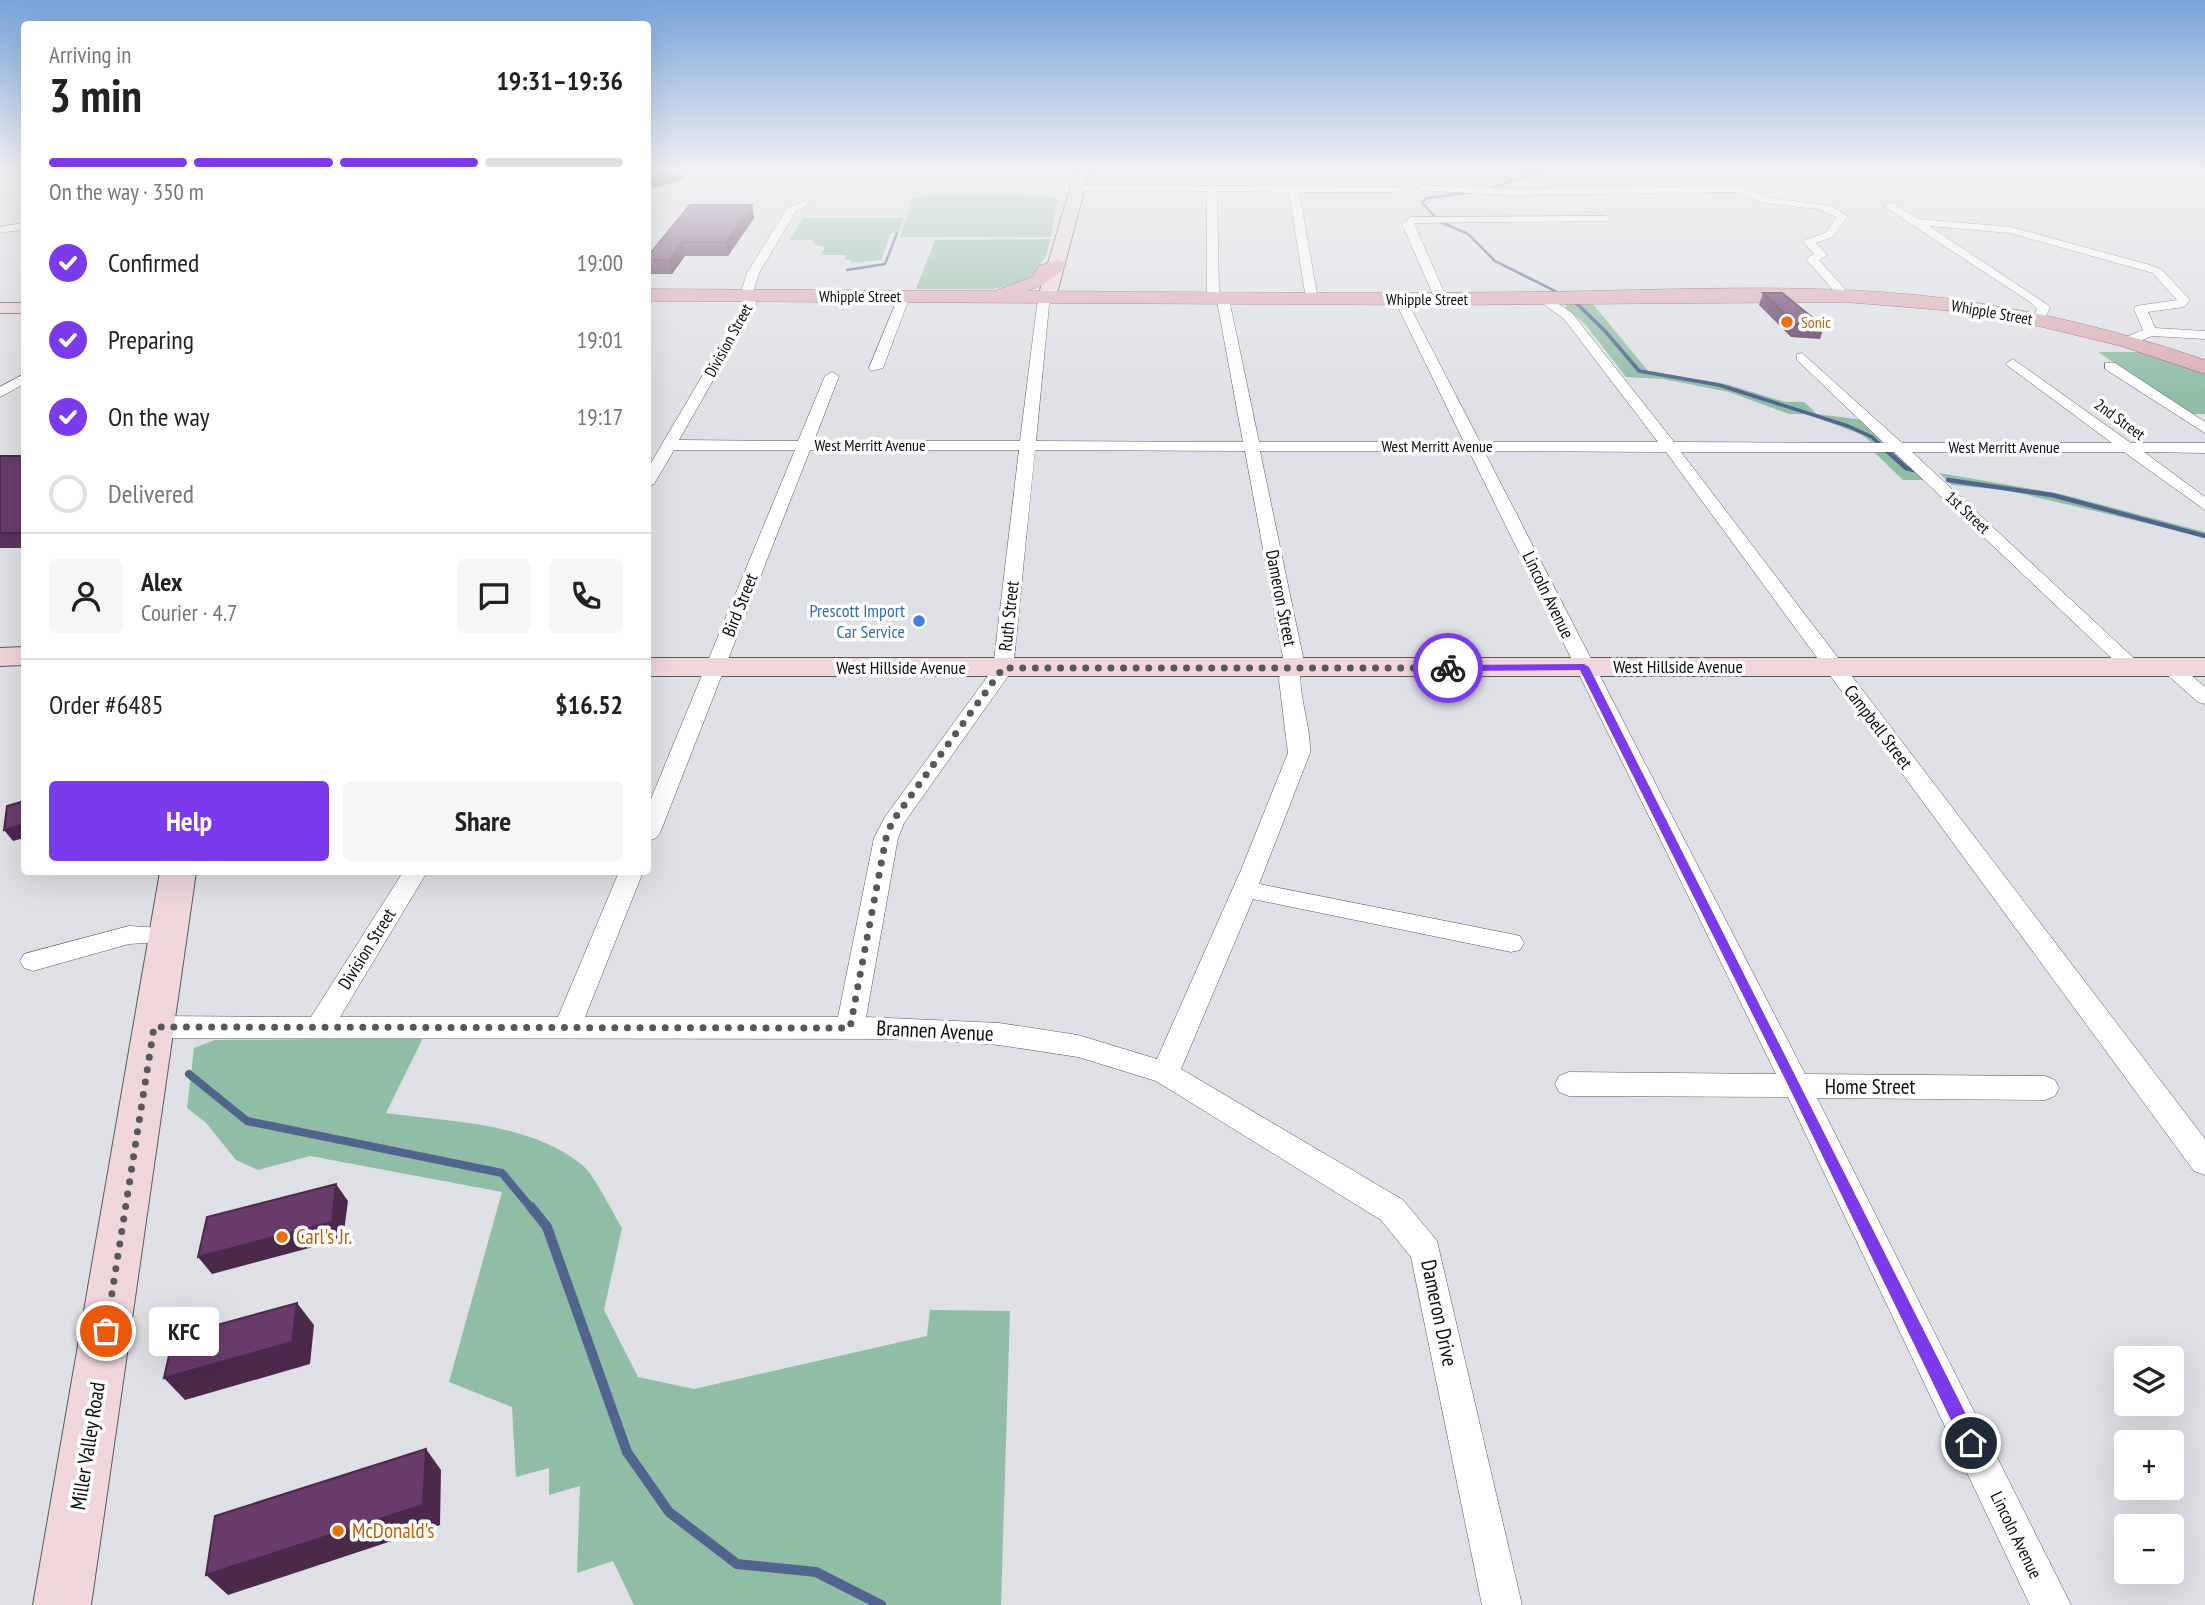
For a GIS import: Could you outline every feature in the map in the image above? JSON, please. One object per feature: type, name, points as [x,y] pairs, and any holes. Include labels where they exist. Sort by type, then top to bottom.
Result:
[{"type":"main road","points":[[986,296],[1039,281],[1046,270],[1056,266]]},
{"type":"main road","name":"Whipple Street","points":[[651,295],[1047,297],[1218,294],[1400,299],[1845,296],[1942,303],[2037,320],[2128,341],[2203,365]]},
{"type":"street","name":"Division Street","points":[[651,476],[751,305],[748,289],[769,247]]},
{"type":"street","name":"Ruth Street","points":[[850,1028],[886,838],[892,822],[1003,668],[1043,305],[1062,247]]},
{"type":"street","name":"Dameron Street","points":[[1165,1073],[1244,889],[1299,753],[1301,741],[1289,669],[1293,657],[1218,294],[1215,247]]},
{"type":"street","points":[[1303,247],[1312,295]]},
{"type":"street","points":[[1417,247],[1441,299]]},
{"type":"street","points":[[1814,247],[1821,255],[1812,259],[1845,296]]},
{"type":"street","points":[[1954,247],[2034,299],[2044,308],[2037,320]]},
{"type":"street","points":[[2071,247],[2157,271],[2184,300],[2180,304],[2140,309],[2150,332]]},
{"type":"street","points":[[876,368],[904,296]]},
{"type":"street","name":"Lincoln Avenue","points":[[1400,299],[1797,1087],[2051,1605]]},
{"type":"street","name":"Campbell Street","points":[[1545,299],[1568,316],[1670,447],[2205,1162]]},
{"type":"street","points":[[0,308],[21,308]]},
{"type":"street","points":[[2128,341],[2150,332],[2205,335]]},
{"type":"street","name":"1st Street","points":[[1802,357],[2132,667]]},
{"type":"street","name":"2nd Street","points":[[2013,363],[2205,505]]},
{"type":"street","points":[[2110,366],[2205,429]]},
{"type":"street","name":"Bird Street","points":[[651,826],[832,376]]},
{"type":"street","points":[[0,393],[21,379]]},
{"type":"street","name":"West Merritt Avenue","points":[[668,445],[2205,448]]},
{"type":"street","points":[[0,657],[21,656]]},
{"type":"street","name":"West Hillside Avenue","points":[[651,667],[2205,667]]},
{"type":"street","points":[[2170,667],[2205,698]]},
{"type":"street","name":"Miller Valley Road","points":[[62,1605],[178,875]]},
{"type":"street","name":"Division Street","points":[[319,1027],[413,875]]},
{"type":"street","points":[[568,1026],[630,875]]},
{"type":"street","points":[[1244,889],[1511,943]]},
{"type":"street","points":[[33,961],[129,935],[168,935]]},
{"type":"street","name":"Brannen Avenue","points":[[154,1027],[920,1028],[999,1034],[1078,1046],[1165,1073]]},
{"type":"street","name":"Dameron Drive","points":[[1165,1073],[1392,1210],[1426,1251],[1502,1605]]},
{"type":"street","name":"Home Street","points":[[1569,1084],[2045,1088]]},
{"type":"green space","points":[[825,247],[886,247],[881,260],[851,263],[851,260],[845,260],[846,255],[821,255]]},
{"type":"green space","points":[[932,247],[1049,247],[1045,258],[1030,280],[993,289],[916,289]]},
{"type":"green space","points":[[1566,304],[1593,304],[1648,371],[1726,384],[1785,402],[1804,402],[1817,414],[1863,420],[1889,442],[1871,442],[1862,435],[1808,414],[1789,414],[1729,392],[1663,379],[1626,377],[1584,323],[1566,309]]},
{"type":"green space","points":[[2098,352],[2144,352],[2205,374],[2205,414],[2191,414]]},
{"type":"green space","points":[[1872,450],[1898,450],[1928,480],[1903,480]]},
{"type":"green space","points":[[1939,473],[2061,494],[2205,532],[2205,537],[2006,490],[1952,485]]},
{"type":"green space","points":[[423,1038],[386,1113],[462,1122],[513,1132],[560,1150],[586,1169],[622,1228],[604,1310],[638,1377],[694,1389],[927,1336],[930,1310],[1010,1311],[1001,1605],[634,1605],[613,1561],[577,1573],[580,1486],[549,1495],[549,1468],[516,1477],[512,1407],[449,1382],[502,1192],[310,1156],[258,1170],[236,1160],[206,1123],[187,1108],[194,1048],[215,1040]]},
{"type":"building","points":[[655,247],[678,247],[669,260],[651,260],[651,252]]},
{"type":"building","points":[[1763,293],[1782,293],[1824,327],[1795,324]]},
{"type":"building","points":[[0,456],[21,456],[21,532],[0,533]]},
{"type":"building","points":[[21,802],[21,825],[4,830],[7,806]]},
{"type":"building","points":[[336,1184],[332,1222],[198,1257],[207,1217]]},
{"type":"building","points":[[297,1303],[292,1342],[164,1378],[173,1337]]},
{"type":"building","points":[[426,1449],[423,1505],[206,1575],[215,1516]]},
{"type":"waterway","points":[[847,270],[885,264],[892,247]]},
{"type":"waterway","points":[[1481,247],[1495,261],[1561,294]]},
{"type":"waterway","points":[[1561,294],[1572,299],[1606,332],[1639,371],[1719,385],[1848,426],[1872,437],[1887,451]]},
{"type":"waterway","points":[[1561,294],[1565,296]]},
{"type":"waterway","points":[[1885,449],[1906,468],[1918,471]]},
{"type":"waterway","points":[[1948,480],[2052,495],[2205,536]]},
{"type":"waterway","points":[[189,1074],[247,1121],[502,1173],[532,1209]]},
{"type":"waterway","points":[[531,1207],[547,1227],[627,1452],[669,1512],[737,1564],[816,1572],[881,1605]]},
{"type":"way so far","points":[[106,1331],[154,1027],[850,1028],[886,838],[892,822],[1003,668],[1448,668]]},
{"type":"place","name":"Sonic","points":[[1787,322]]},
{"type":"place","name":"Prescott Import Car Service","points":[[919,621]]},
{"type":"place","name":"Carl's Jr.","points":[[282,1237]]},
{"type":"place","name":"KFC","points":[[106,1331]]},
{"type":"place","name":"McDonald's","points":[[338,1531]]},
{"type":"route","points":[[1448,668],[1584,667],[1797,1087],[1971,1443]]}]
